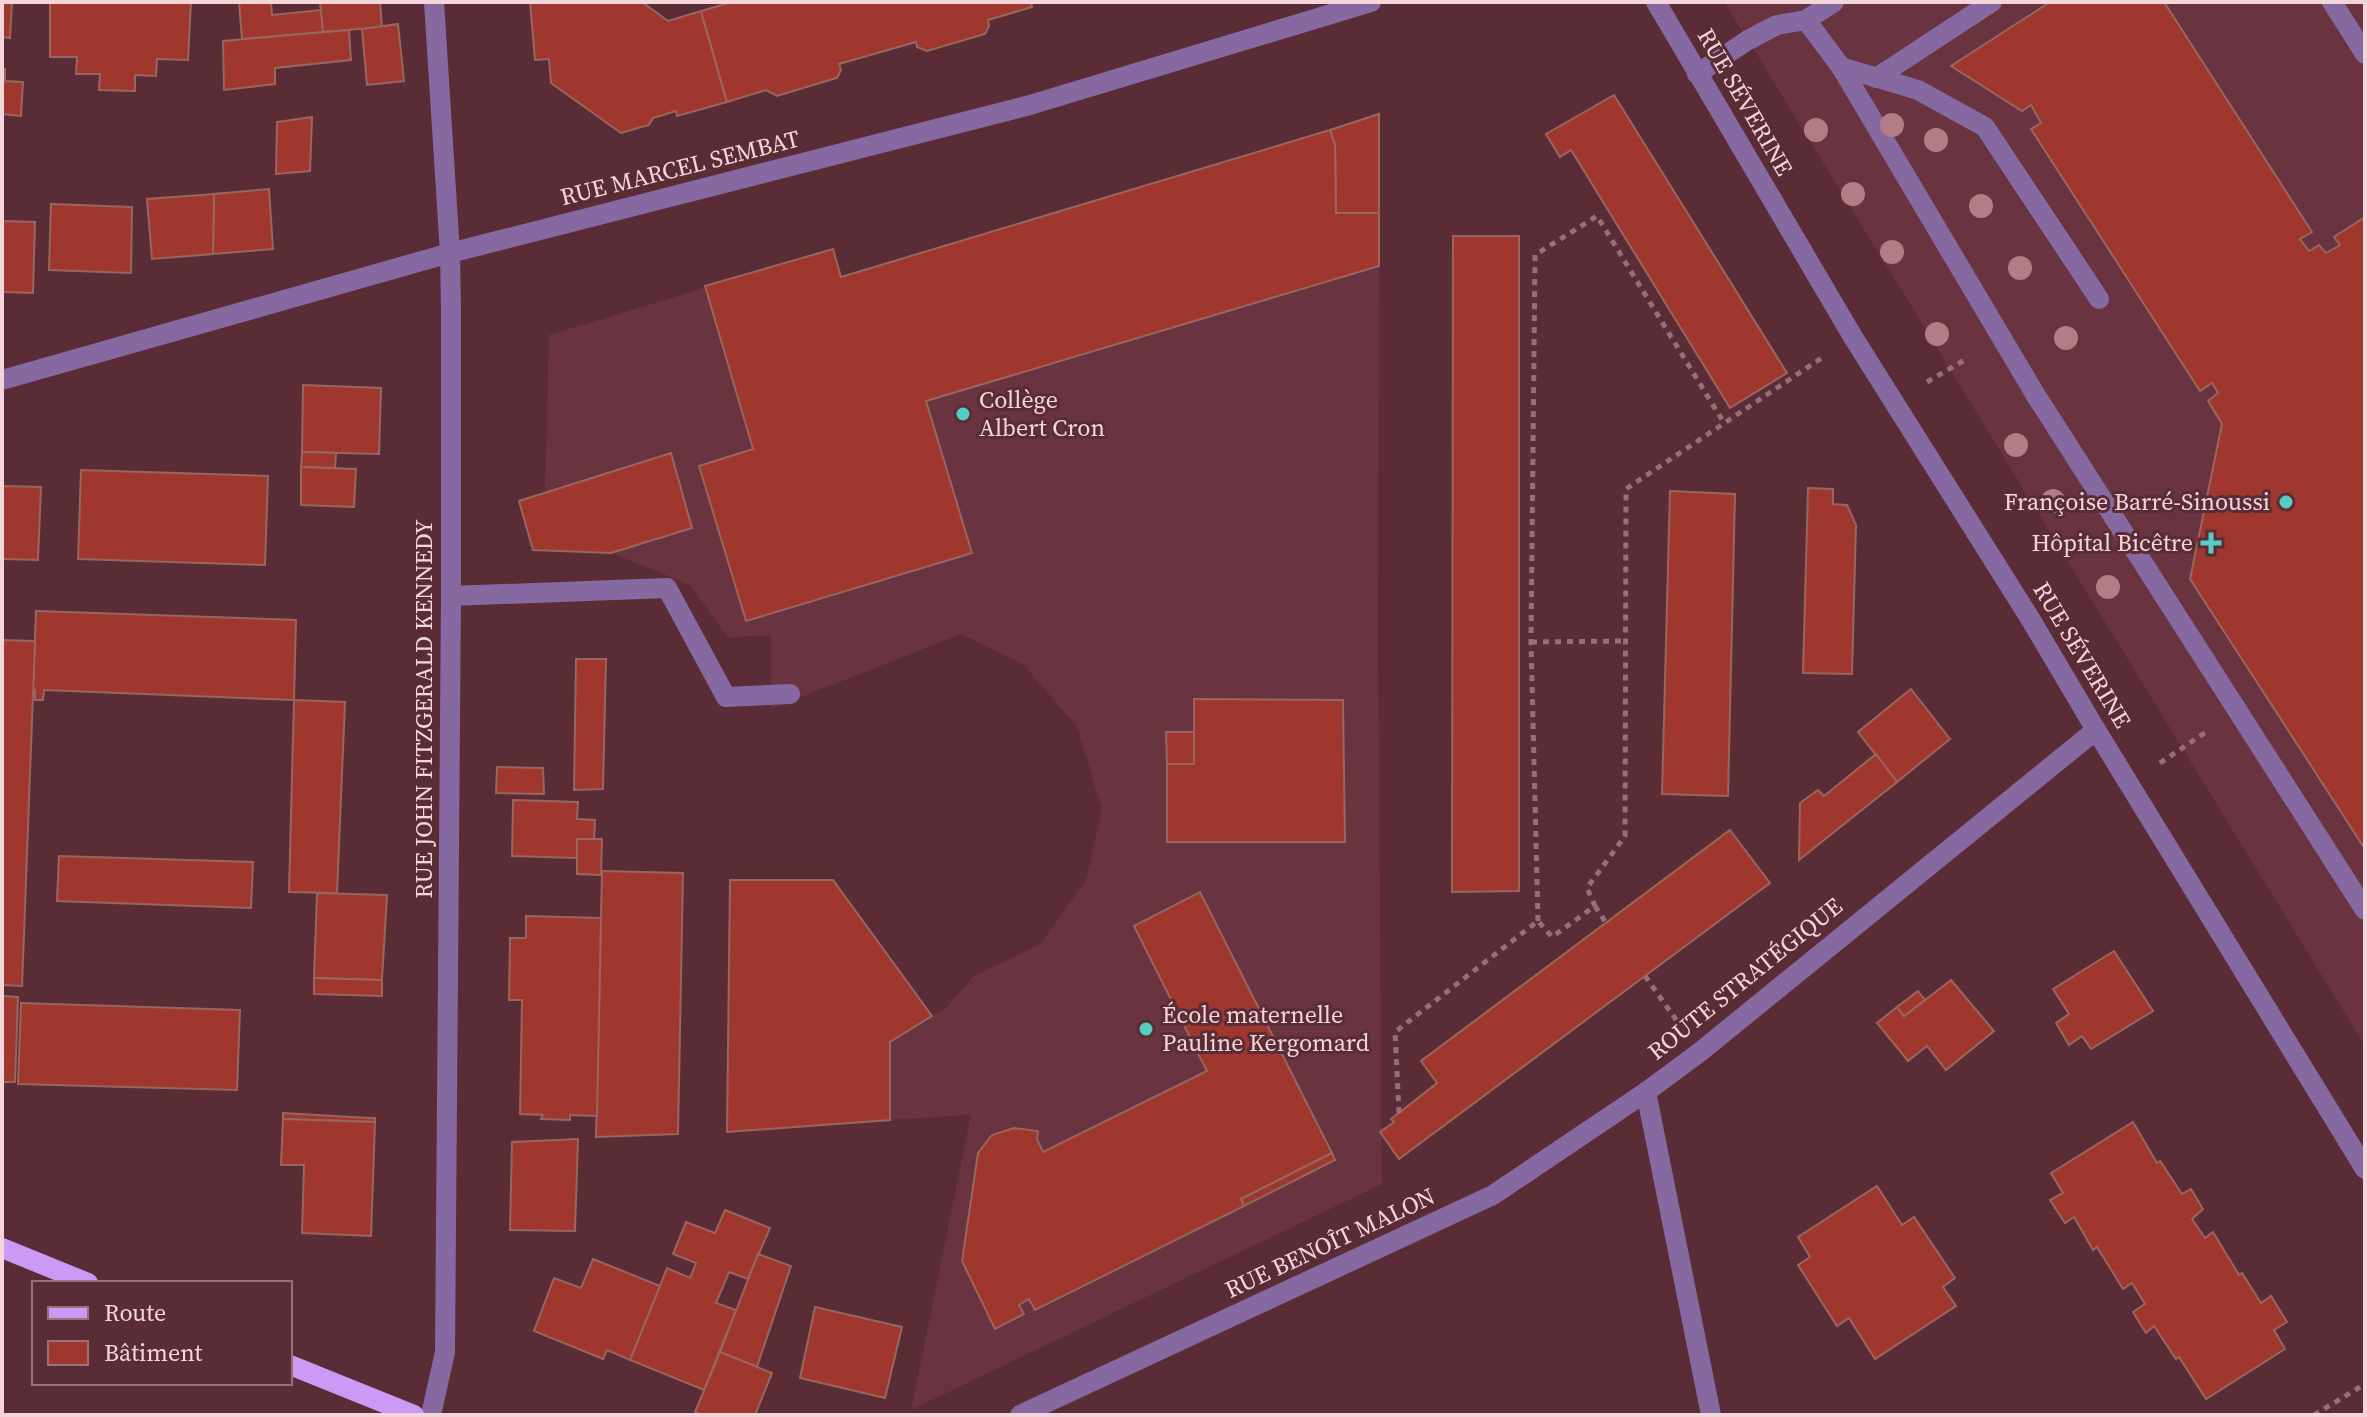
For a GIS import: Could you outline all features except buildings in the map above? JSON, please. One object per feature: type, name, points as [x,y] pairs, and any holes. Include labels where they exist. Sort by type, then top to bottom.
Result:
[{"type":"main road","points":[[2,1248],[83,1281]]},
{"type":"main road","points":[[292,1366],[414,1415]]},
{"type":"street","name":"RUE JOHN FITZGERALD KENNEDY","points":[[431,1415],[445,1352],[451,596],[450,253],[434,2]]},
{"type":"street","name":"RUE MARCEL SEMBAT","points":[[2,380],[450,253],[1030,105],[1371,2]]},
{"type":"street","name":"RUE SÉVERINE","points":[[1656,2],[1853,337],[2031,620],[2365,1169]]},
{"type":"street","points":[[1697,74],[1748,40],[1777,25],[1806,20],[1834,2]]},
{"type":"street","points":[[1876,78],[1992,2]]},
{"type":"street","points":[[2332,2],[2365,54]]},
{"type":"street","points":[[1806,20],[1841,67],[2035,394],[2365,910]]},
{"type":"street","points":[[1841,67],[1918,90],[1985,127],[2099,299]]},
{"type":"street","points":[[451,596],[667,588],[726,697],[790,694]]},
{"type":"street","name":"ROUTE STRATÉGIQUE","points":[[1711,1415],[1646,1092],[1700,1052],[2096,730]]},
{"type":"street","name":"RUE BENOÎT MALON","points":[[1020,1415],[1493,1195],[1646,1092]]},
{"type":"path","points":[[1595,906],[1552,937],[1538,921],[1531,642],[1535,255],[1597,216],[1724,423]]},
{"type":"path","points":[[1895,402],[1967,356],[1974,368]]},
{"type":"path","points":[[1606,923],[1587,888],[1625,836],[1626,489],[1803,370]]},
{"type":"path","points":[[1531,642],[1626,641]]},
{"type":"path","points":[[2130,785],[2203,734]]},
{"type":"path","points":[[1399,1113],[1395,1032],[1538,921]]},
{"type":"path","points":[[1645,976],[1700,1052]]},
{"type":"path","points":[[2314,1415],[2365,1384]]},
{"type":"shaded area","name":"Hôpital Bicêtre","points":[[1724,2],[2365,2],[2365,1046],[1748,40]]},
{"type":"shaded area","points":[[1379,114],[1378,656],[1382,1184],[911,1410],[971,1115],[890,1120],[890,1042],[946,1008],[974,976],[1040,944],[1086,880],[1102,809],[1077,727],[1023,664],[961,634],[771,709],[771,635],[728,638],[690,585],[611,553],[533,550],[519,501],[545,492],[549,335],[833,249],[842,277]]},
{"type":"place","name":"Collège Albert Cron","points":[[963,414]]},
{"type":"place","name":"Françoise Barré-Sinoussi","points":[[2286,502]]},
{"type":"place","name":"Hôpital Bicêtre","points":[[2211,543]]},
{"type":"place","name":"École maternelle Pauline Kergomard","points":[[1146,1029]]}]
